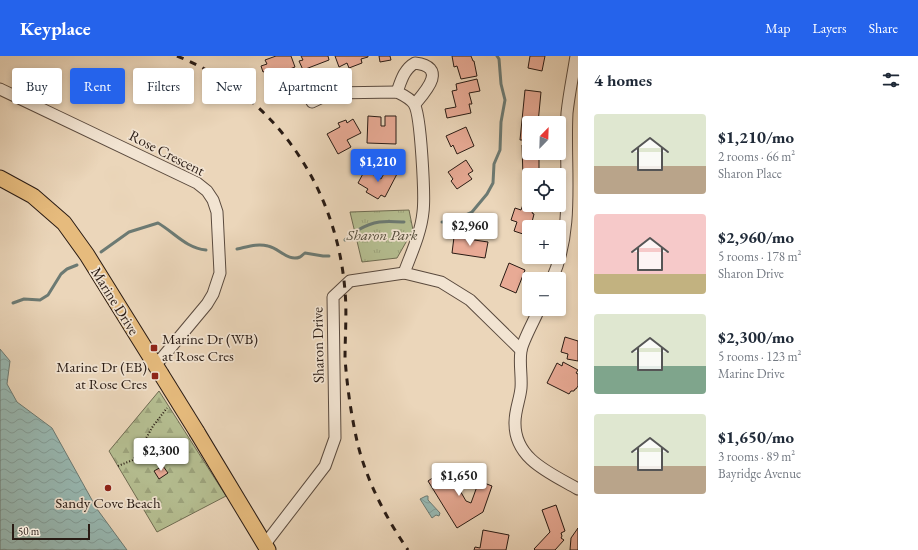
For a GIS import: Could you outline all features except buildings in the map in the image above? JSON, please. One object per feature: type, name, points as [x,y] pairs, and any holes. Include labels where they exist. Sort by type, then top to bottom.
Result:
[{"type":"main road","name":"Marine Drive","points":[[0,178],[33,196],[64,222],[158,368],[266,547]]},
{"type":"street","points":[[555,272],[559,264],[567,215],[567,113],[576,56]]},
{"type":"street","points":[[397,92],[409,66],[415,63],[426,66],[431,70],[433,76],[432,82],[415,104]]},
{"type":"street","name":"Rose Crescent","points":[[0,89],[197,183],[207,190],[213,200],[217,212],[220,273],[213,294],[207,304],[162,358],[158,368]]},
{"type":"street","points":[[352,93],[397,92],[415,104],[419,121],[424,194],[423,212],[420,226],[404,273]]},
{"type":"street","name":"Sharon Drive","points":[[266,547],[325,466],[335,438],[333,297],[350,281],[404,273],[441,282],[470,300],[520,350]]},
{"type":"street","points":[[536,316],[520,350],[521,390],[514,420],[517,440],[532,462],[578,489]]},
{"type":"path","points":[[118,466],[133,460],[153,426],[170,404]]},
{"type":"green space","name":"Sharon Park","points":[[409,210],[413,230],[397,258],[362,262],[350,212]]},
{"type":"green space","points":[[159,391],[226,496],[157,532],[109,451]]},
{"type":"water","points":[[0,349],[10,361],[7,384],[17,402],[52,428],[97,509],[127,550],[0,550]]},
{"type":"water","points":[[428,496],[428,500],[440,513],[439,516],[436,515],[432,518],[420,499]]},
{"type":"waterway","points":[[442,222],[450,222],[472,212],[487,194],[493,183],[494,164],[500,150],[501,122],[505,100],[501,84],[499,59],[497,56]]},
{"type":"waterway","points":[[345,240],[353,233],[370,224],[386,221],[404,222]]},
{"type":"waterway","points":[[101,252],[129,232],[158,223],[181,240],[199,249],[206,250]]},
{"type":"waterway","points":[[237,249],[264,245],[272,247],[291,258],[300,257],[305,253],[329,256]]},
{"type":"waterway","points":[[13,303],[24,299],[40,300],[48,295],[61,274],[67,269],[77,265]]},
{"type":"railway","points":[[177,56],[212,73],[243,95],[271,120],[295,150],[314,182],[329,216],[340,253],[346,299],[345,358],[351,410],[357,441],[371,484],[392,525],[408,550]]},
{"type":"place","name":"Marine Dr (WB) at Rose Cres","points":[[154,348]]},
{"type":"place","name":"Marine Dr (EB) at Rose Cres","points":[[155,376]]},
{"type":"place","name":"Sandy Cove Beach","points":[[108,488]]}]
